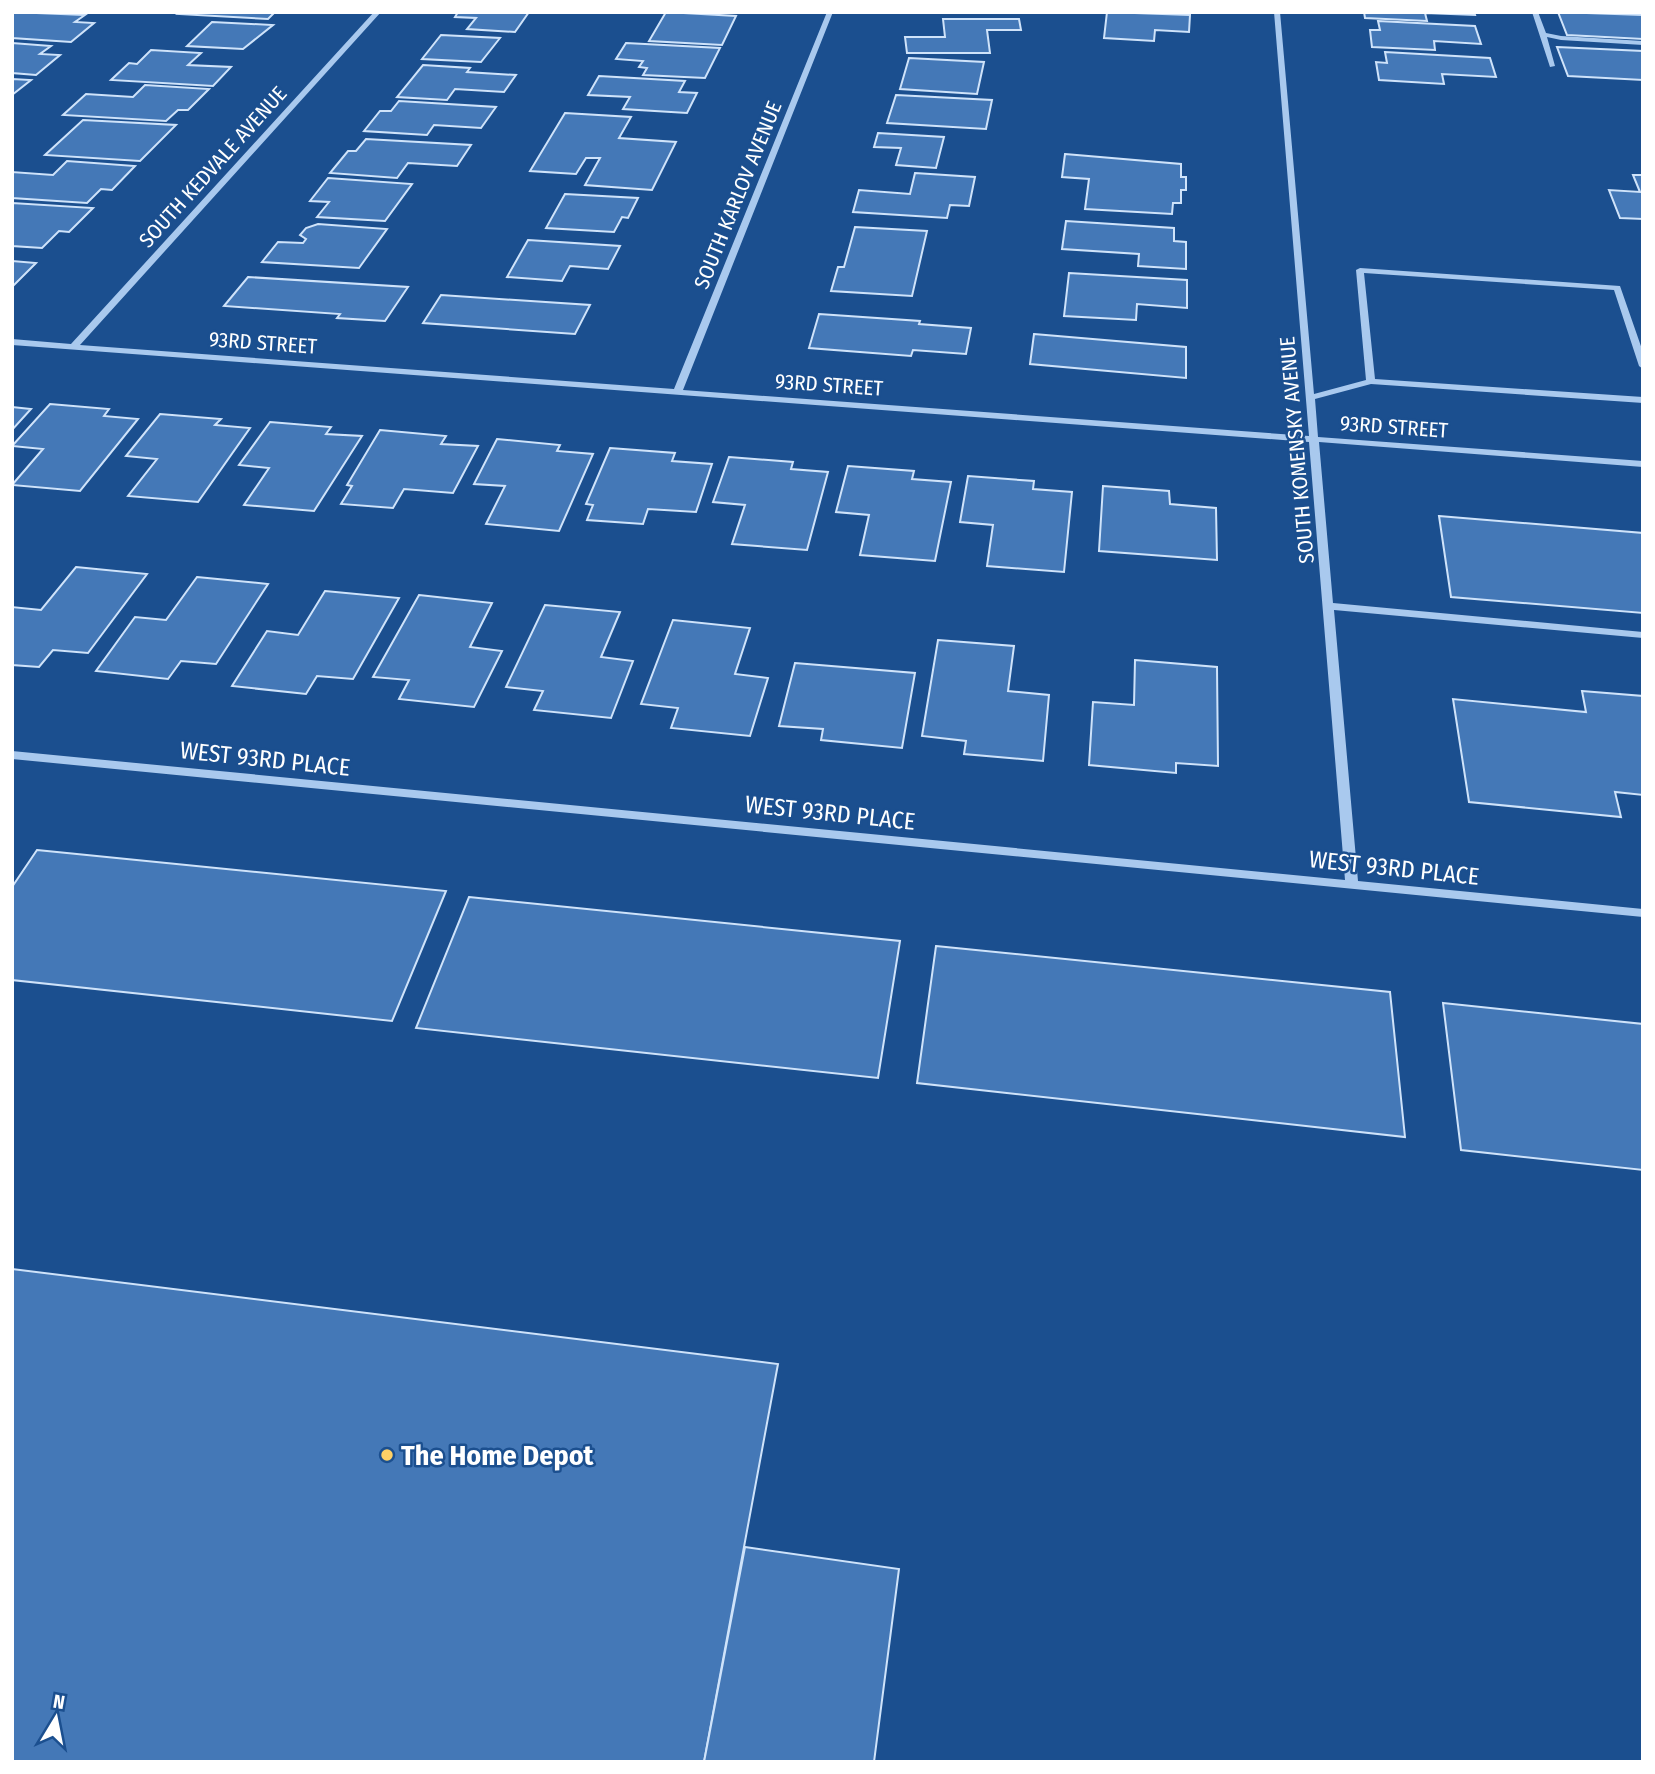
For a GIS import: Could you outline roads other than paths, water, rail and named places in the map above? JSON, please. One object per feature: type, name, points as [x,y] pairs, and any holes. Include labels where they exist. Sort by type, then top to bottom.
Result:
[{"type":"street","name":"SOUTH KEDVALE AVENUE","points":[[74,346],[378,12]]},
{"type":"street","name":"SOUTH KARLOV AVENUE","points":[[678,391],[830,12]]},
{"type":"street","name":"SOUTH KOMENSKY AVENUE","points":[[1277,12],[1352,885]]},
{"type":"street","points":[[1535,12],[1552,66]]},
{"type":"street","points":[[1543,34],[1561,38],[1643,43]]},
{"type":"street","name":"93RD STREET","points":[[12,342],[1643,464]]},
{"type":"street","points":[[1371,381],[1643,400]]},
{"type":"street","points":[[1328,606],[1643,635]]},
{"type":"street","name":"WEST 93RD PLACE","points":[[12,755],[1643,913]]},
{"type":"lane","points":[[1310,398],[1371,381],[1360,270],[1617,288],[1643,366]]},
{"type":"place","name":"The Home Depot","points":[[387,1455]]}]
